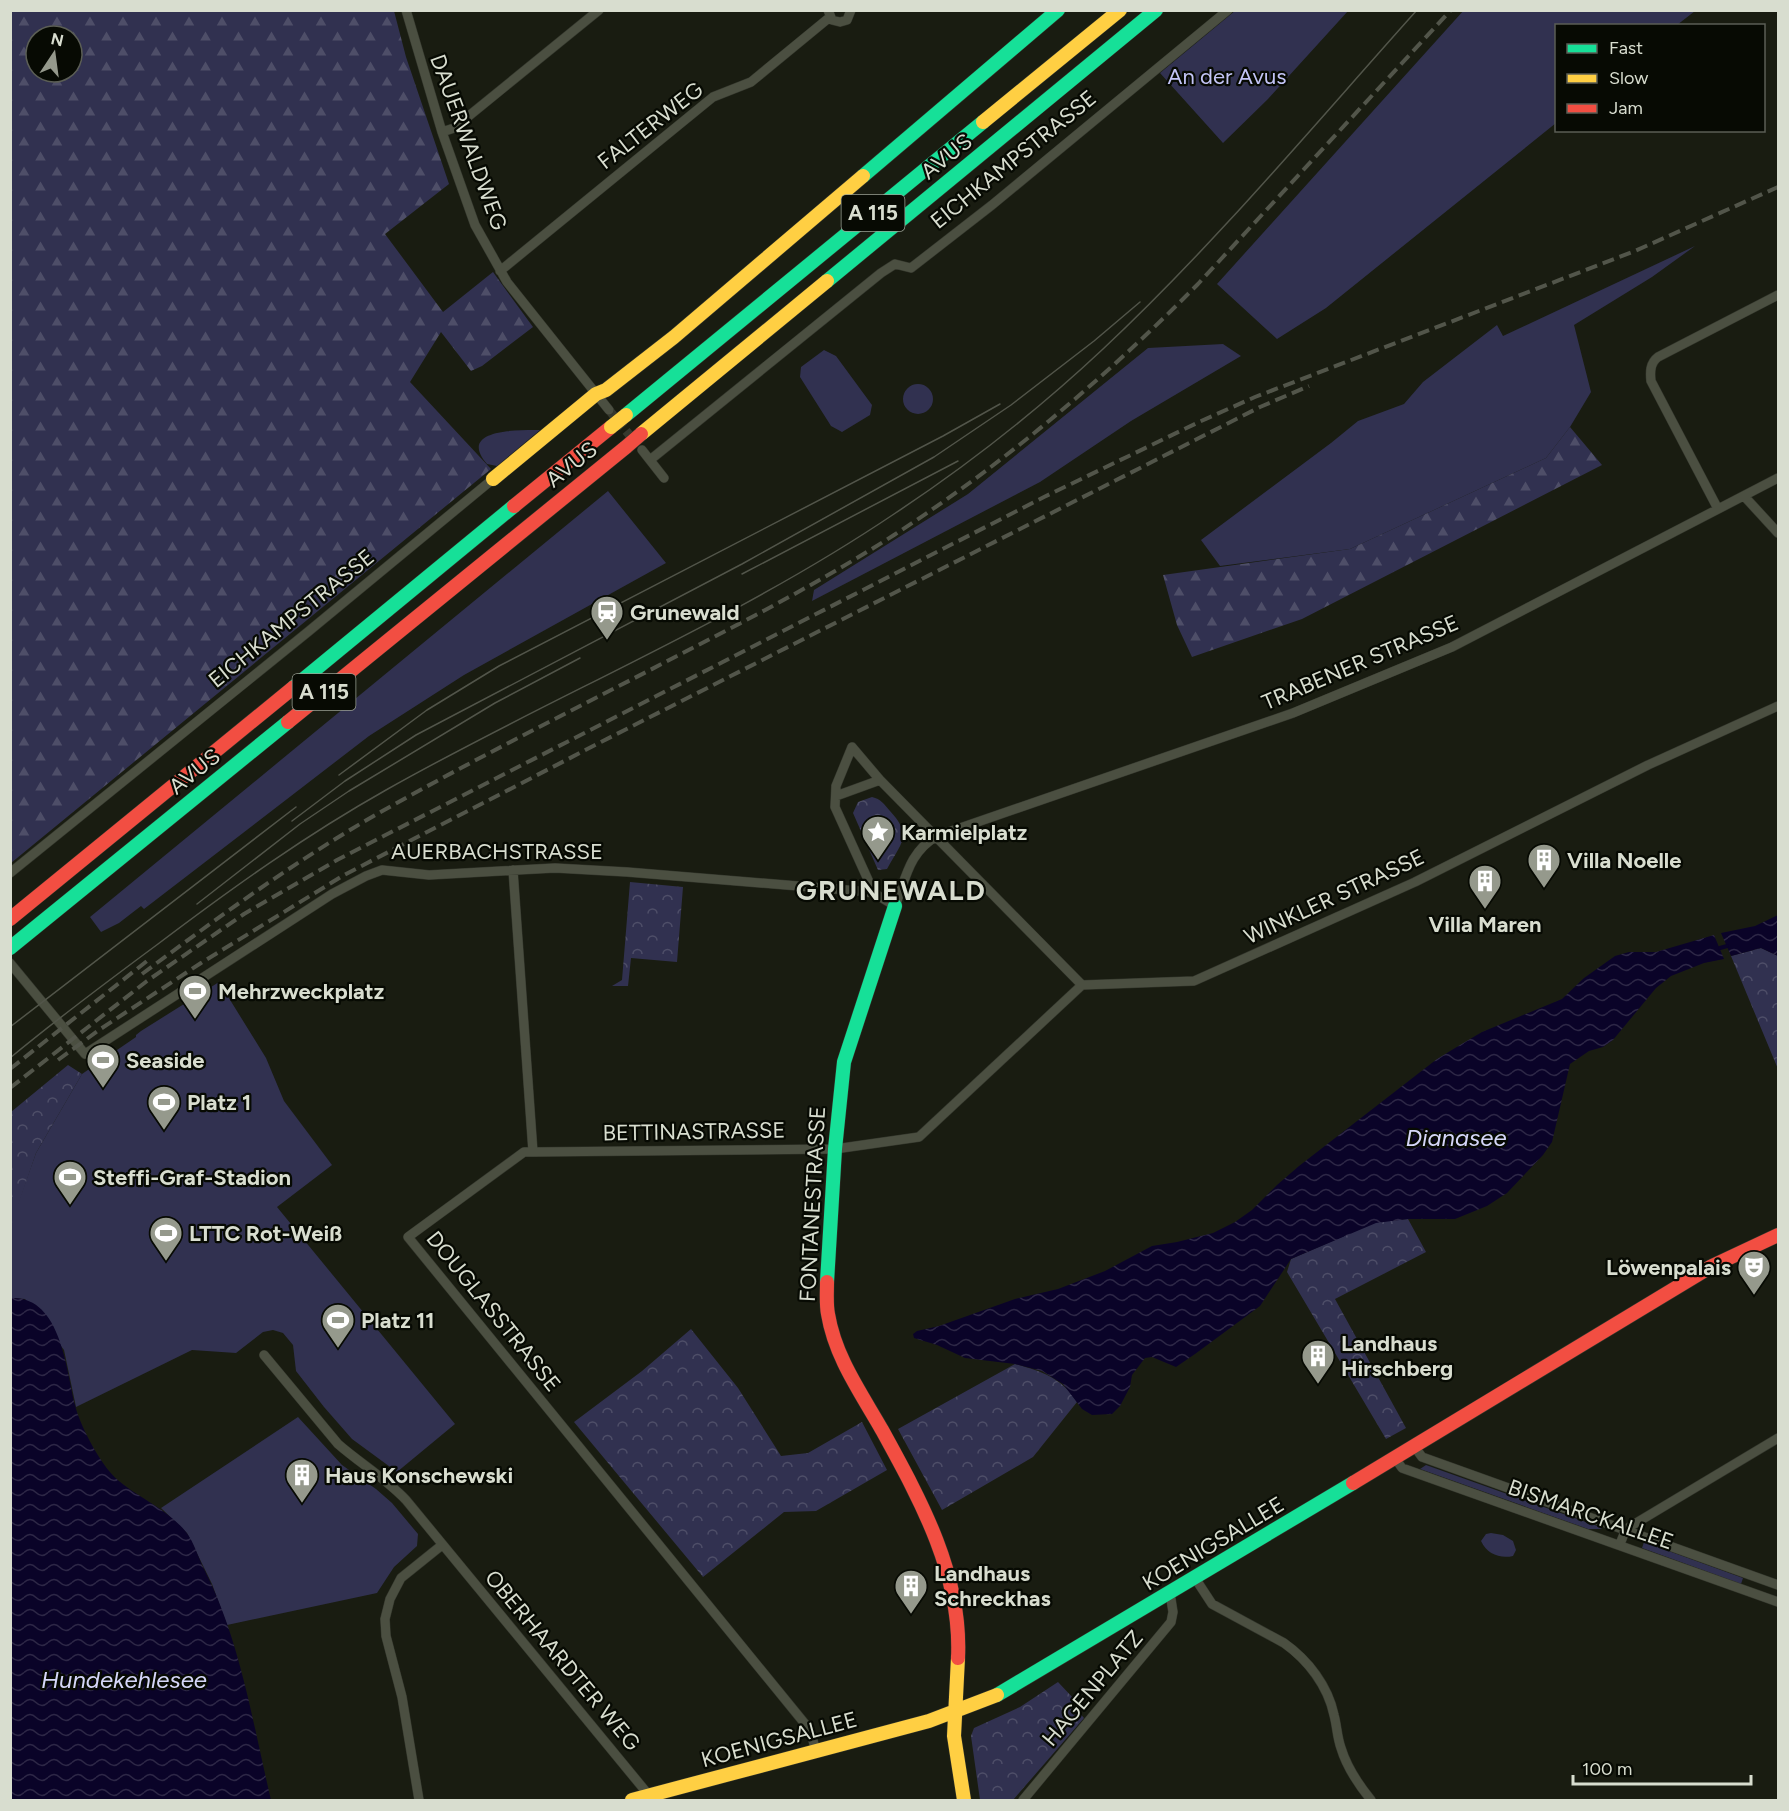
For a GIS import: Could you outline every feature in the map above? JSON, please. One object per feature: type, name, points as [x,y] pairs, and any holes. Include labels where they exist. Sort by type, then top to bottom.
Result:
[{"type":"main road","name":"AVUS","points":[[10,919],[1120,10]]},
{"type":"main road","name":"AVUS","points":[[10,948],[626,447],[1156,10]]},
{"type":"main road","name":"EICHKAMPSTRASSE","points":[[493,479],[596,394],[606,390],[674,337],[1057,11]]},
{"type":"main road","name":"FONTANESTRASSE","points":[[895,906],[844,1062],[835,1149],[827,1281],[828,1314],[841,1358],[884,1432],[929,1518],[954,1595],[959,1634],[954,1736],[964,1800]]},
{"type":"main road","name":"KOENIGSALLEE","points":[[632,1800],[651,1798],[955,1712],[987,1700],[1170,1593],[1712,1266],[1779,1235]]},
{"type":"street","name":"DAUERWALDWEG","points":[[406,10],[442,132],[471,216],[500,271],[596,394]]},
{"type":"street","points":[[442,132],[454,128],[599,10]]},
{"type":"street","name":"FALTERWEG","points":[[500,271],[713,97],[752,82],[829,14],[836,21],[843,21],[849,17],[851,10]]},
{"type":"street","name":"EICHKAMPSTRASSE","points":[[650,460],[881,273],[895,264],[910,268],[992,205],[1228,10]]},
{"type":"street","points":[[1718,509],[1652,384],[1651,370],[1654,360],[1658,357],[1779,295]]},
{"type":"street","points":[[596,394],[609,410]]},
{"type":"street","points":[[642,450],[664,478]]},
{"type":"street","name":"TRABENER STRASSE","points":[[937,836],[1293,713],[1442,651],[1779,478]]},
{"type":"street","name":"EICHKAMPSTRASSE","points":[[10,873],[493,479]]},
{"type":"street","points":[[1744,496],[1779,533]]},
{"type":"street","name":"WINKLER STRASSE","points":[[1082,985],[1194,981],[1415,882],[1648,765],[1779,706]]},
{"type":"street","points":[[874,893],[835,807],[836,786],[852,747],[880,780],[1082,985]]},
{"type":"street","points":[[836,795],[880,780]]},
{"type":"street","name":"FONTANESTRASSE","points":[[895,906],[918,851],[924,843],[937,836]]},
{"type":"street","name":"AUERBACHSTRASSE","points":[[10,963],[85,1054],[332,894],[366,876],[387,870],[429,875],[555,868],[627,872],[874,893],[895,906]]},
{"type":"street","points":[[513,870],[533,1152]]},
{"type":"street","name":"BETTINASTRASSE","points":[[533,1152],[835,1149],[919,1137],[1082,985]]},
{"type":"street","name":"DOUGLASSTRASSE","points":[[533,1152],[524,1152],[408,1237],[810,1730],[816,1751]]},
{"type":"street","name":"OBERHAARDTER WEG","points":[[264,1355],[338,1444],[352,1457],[389,1483],[651,1798]]},
{"type":"street","points":[[1620,1544],[1626,1529],[1779,1438]]},
{"type":"street","name":"BISMARCKALLEE","points":[[1414,1446],[1422,1457],[1779,1585]]},
{"type":"street","name":"BISMARCKALLEE","points":[[1395,1458],[1402,1468],[1779,1602]]},
{"type":"street","points":[[419,1800],[402,1697],[386,1636],[385,1619],[390,1599],[401,1578],[442,1545]]},
{"type":"street","points":[[1195,1578],[1212,1604],[1271,1634],[1295,1650],[1305,1661],[1329,1699],[1340,1748],[1346,1762],[1355,1779],[1371,1800]]},
{"type":"street","name":"HAGENPLATZ","points":[[1023,1800],[1171,1622],[1173,1612],[1170,1593]]},
{"type":"green space","points":[[11,10],[394,11],[406,57],[449,184],[385,234],[443,312],[493,272],[533,327],[482,366],[471,371],[441,332],[410,382],[491,469],[11,863]]},
{"type":"green space","name":"An der Avus","points":[[1236,10],[1348,11],[1268,99],[1223,143],[1160,73]]},
{"type":"green space","points":[[1464,10],[1695,11],[1678,24],[1555,24],[1555,124],[1326,308],[1277,339],[1217,284]]},
{"type":"green space","points":[[1695,246],[1652,277],[1574,325],[1591,392],[1570,427],[1546,458],[1350,549],[1220,566],[1201,540],[1358,421],[1404,404],[1423,382],[1497,325],[1503,336]]},
{"type":"green space","points":[[1223,344],[1241,356],[1131,421],[1040,482],[812,601],[814,590],[968,494],[1148,348]]},
{"type":"green space","points":[[824,350],[836,356],[872,405],[870,415],[842,432],[831,426],[800,377],[801,367]]},
{"type":"green space","points":[[918,384],[924,385],[932,393],[932,405],[924,413],[918,414],[912,413],[904,405],[903,399],[904,393],[912,385]]},
{"type":"green space","points":[[1570,427],[1602,465],[1302,619],[1192,657],[1177,625],[1163,575],[1350,549],[1546,458]]},
{"type":"green space","points":[[540,430],[497,466],[487,464],[480,452],[480,444],[485,437],[507,431]]},
{"type":"green space","points":[[608,491],[666,563],[464,675],[369,736],[144,909],[141,906],[119,923],[101,932],[90,917]]},
{"type":"green space","points":[[872,797],[880,800],[886,806],[897,820],[903,833],[900,846],[887,869],[878,870],[853,813],[858,802]]},
{"type":"green space","points":[[630,882],[683,887],[677,962],[631,958],[628,986],[612,986],[622,980]]},
{"type":"green space","points":[[1761,948],[1778,956],[1778,1069],[1731,956]]},
{"type":"green space","name":"LTTC Rot-Weiß","points":[[219,982],[266,1058],[284,1101],[332,1165],[277,1207],[455,1424],[397,1472],[352,1439],[324,1407],[296,1371],[293,1345],[283,1333],[273,1330],[263,1332],[236,1353],[192,1350],[76,1407],[64,1350],[25,1299],[11,1298],[10,1226],[36,1153],[82,1074],[136,1037],[141,1031]]},
{"type":"green space","points":[[68,1065],[82,1074],[36,1153],[11,1226],[11,1112]]},
{"type":"green space","points":[[1408,1219],[1426,1252],[1335,1299],[1406,1428],[1386,1439],[1287,1272],[1291,1259],[1376,1222]]},
{"type":"green space","points":[[691,1329],[738,1388],[781,1456],[808,1453],[862,1422],[887,1470],[816,1511],[784,1512],[703,1577],[574,1422],[642,1371]]},
{"type":"green space","points":[[1015,1364],[1058,1381],[1077,1402],[1033,1457],[942,1510],[898,1429]]},
{"type":"green space","points":[[298,1417],[342,1465],[392,1503],[418,1534],[417,1546],[394,1567],[377,1593],[227,1625],[212,1584],[187,1533],[161,1508]]},
{"type":"green space","points":[[1426,1465],[1602,1529],[1588,1529],[1420,1469]]},
{"type":"green space","points":[[1486,1534],[1503,1535],[1513,1541],[1516,1550],[1513,1556],[1499,1556],[1487,1549],[1481,1541]]},
{"type":"green space","points":[[1644,1542],[1743,1578],[1741,1584],[1642,1548]]},
{"type":"green space","points":[[1058,1682],[1074,1699],[1073,1706],[1084,1718],[1013,1800],[980,1800],[971,1736],[974,1728],[1020,1707]]},
{"type":"water","points":[[1778,915],[1778,956],[1761,948],[1731,956],[1721,933],[1755,926]]},
{"type":"water","name":"Dianasee","points":[[1714,935],[1724,959],[1704,963],[1671,976],[1656,988],[1613,1040],[1603,1047],[1589,1051],[1570,1064],[1552,1142],[1543,1155],[1507,1193],[1487,1206],[1455,1219],[1408,1219],[1376,1223],[1291,1259],[1260,1306],[1176,1367],[1152,1357],[1145,1358],[1132,1375],[1130,1387],[1120,1406],[1112,1414],[1092,1415],[1082,1409],[1063,1384],[1042,1371],[1015,1364],[965,1358],[937,1345],[914,1338],[913,1334],[917,1331],[939,1326],[1015,1299],[1058,1289],[1105,1271],[1152,1246],[1213,1233],[1235,1222],[1252,1210],[1299,1166],[1437,1059],[1465,1042],[1482,1032],[1562,999],[1584,978],[1615,956],[1629,952],[1656,952]]},
{"type":"water","name":"Hundekehlesee","points":[[10,1298],[27,1300],[40,1308],[51,1321],[64,1355],[78,1415],[93,1447],[107,1468],[124,1485],[172,1518],[191,1540],[216,1596],[236,1653],[271,1800],[11,1800]]},
{"type":"waterway","points":[[1720,948],[1727,946]]},
{"type":"tunnel","points":[[609,410],[636,443]]},
{"type":"tram line","points":[[10,1058],[83,1000],[214,903],[327,825],[449,755],[771,589],[894,514],[976,456],[1053,394],[1103,349],[1185,268],[1417,10]]},
{"type":"tram line","points":[[292,821],[345,781],[416,735],[742,564],[934,457],[1011,405],[1140,302]]},
{"type":"tram line","points":[[339,775],[427,710],[499,666],[943,436],[1000,404]]},
{"type":"tram line","points":[[742,574],[958,461]]},
{"type":"tram line","points":[[197,904],[300,824],[349,791],[495,703],[580,658]]},
{"type":"tram line","points":[[10,1027],[296,807]]},
{"type":"railway","points":[[142,974],[266,885],[362,823],[465,766],[814,583],[868,552],[975,479],[1053,418],[1163,319],[1451,10]]},
{"type":"railway","points":[[10,1088],[147,981],[244,914],[337,860],[1044,497],[1255,397],[1635,251],[1778,187]]},
{"type":"railway","points":[[58,1060],[99,1030],[201,963],[344,875],[1260,407],[1309,386]]},
{"type":"railway","points":[[10,1069],[147,961]]},
{"type":"traffic: fast","points":[[863,176],[1058,10]]},
{"type":"traffic: fast","points":[[827,281],[1156,10]]},
{"type":"traffic: fast","points":[[626,415],[983,122]]},
{"type":"traffic: fast","points":[[294,687],[514,506]]},
{"type":"traffic: fast","points":[[10,948],[288,722]]},
{"type":"traffic: fast","points":[[827,1282],[835,1149],[844,1062],[895,906]]},
{"type":"traffic: fast","points":[[997,1695],[1353,1483]]},
{"type":"traffic: slow","points":[[983,122],[1120,10]]},
{"type":"traffic: slow","points":[[493,479],[596,394],[606,390],[674,337],[863,176]]},
{"type":"traffic: slow","points":[[641,434],[827,281]]},
{"type":"traffic: slow","points":[[611,427],[626,415]]},
{"type":"traffic: slow","points":[[958,1658],[954,1736],[964,1800]]},
{"type":"traffic: slow","points":[[632,1800],[929,1721],[997,1695]]},
{"type":"traffic: jam","points":[[514,506],[611,427]]},
{"type":"traffic: jam","points":[[626,447],[641,434]]},
{"type":"traffic: jam","points":[[288,722],[626,447]]},
{"type":"traffic: jam","points":[[10,919],[294,687]]},
{"type":"traffic: jam","points":[[1353,1483],[1712,1266],[1778,1235]]},
{"type":"traffic: jam","points":[[827,1282],[828,1314],[836,1345],[911,1484],[946,1568],[953,1597],[958,1658]]},
{"type":"place","name":"Grunewald","points":[[607,641]]},
{"type":"place","name":"Karmielplatz","points":[[878,861]]},
{"type":"place","name":"Villa Noelle","points":[[1544,889]]},
{"type":"place","name":"Villa Maren","points":[[1485,910]]},
{"type":"place","name":"Mehrzweckplatz","points":[[195,1020]]},
{"type":"place","name":"Seaside","points":[[103,1089]]},
{"type":"place","name":"Platz 1","points":[[164,1131]]},
{"type":"place","name":"Steffi-Graf-Stadion","points":[[70,1206]]},
{"type":"place","name":"LTTC Rot-Weiß","points":[[166,1262]]},
{"type":"place","name":"Löwenpalais","points":[[1754,1296]]},
{"type":"place","name":"Platz 11","points":[[338,1349]]},
{"type":"place","name":"Landhaus Hirschberg","points":[[1318,1385]]},
{"type":"place","name":"Haus Konschewski","points":[[302,1504]]},
{"type":"place","name":"Landhaus Schreckhas","points":[[911,1615]]},
{"type":"district","name":"GRUNEWALD","points":[[891,890]]}]
